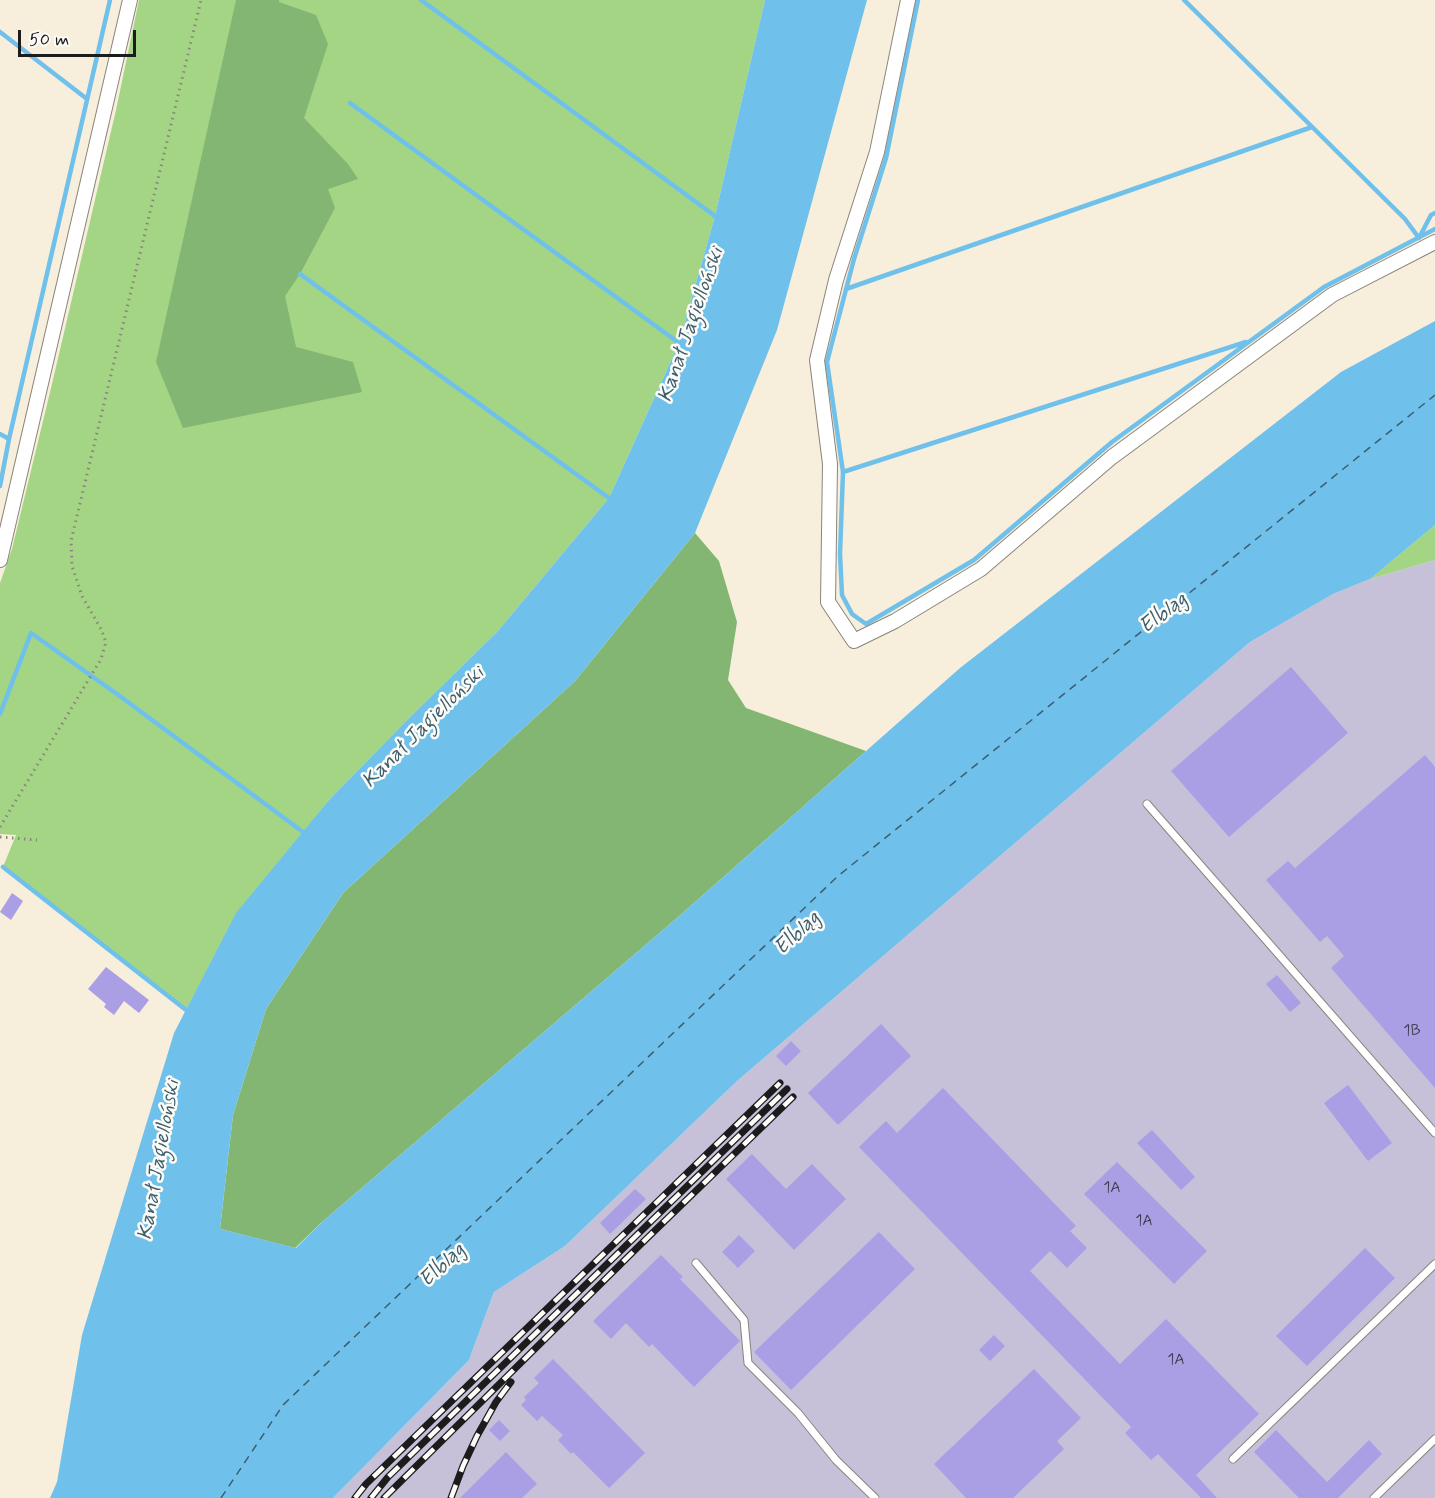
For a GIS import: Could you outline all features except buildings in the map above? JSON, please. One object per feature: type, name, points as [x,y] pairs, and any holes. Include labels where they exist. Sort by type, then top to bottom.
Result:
[{"type":"street","points":[[0,560],[130,0]]},
{"type":"street","points":[[908,0],[877,152],[836,280],[817,360],[830,464],[828,602],[854,641],[894,621],[981,569],[1112,457],[1332,295],[1435,242]]},
{"type":"lane","points":[[1147,804],[1435,1134]]},
{"type":"lane","points":[[696,1263],[744,1320],[747,1363],[798,1413],[836,1460],[875,1498]]},
{"type":"lane","points":[[1233,1459],[1435,1264]]},
{"type":"lane","points":[[1374,1498],[1435,1439]]},
{"type":"path","points":[[0,827],[101,659],[106,642],[82,596],[72,566],[71,541],[201,0]]},
{"type":"path","points":[[0,837],[37,840]]},
{"type":"shaded area","points":[[1435,560],[1435,1498],[333,1498],[469,1360],[494,1292],[565,1246],[737,1081],[1250,642],[1333,594],[1370,579]]},
{"type":"green space","points":[[139,0],[765,0],[715,216],[679,343],[609,498],[497,632],[329,800],[236,914],[186,1010],[3,867],[16,835],[0,834],[0,583],[12,549],[52,384],[116,110]]},
{"type":"green space","points":[[236,0],[279,0],[279,2],[316,15],[328,44],[304,118],[348,164],[358,179],[328,189],[335,208],[300,274],[285,296],[296,347],[353,362],[362,392],[183,428],[156,362]]},
{"type":"green space","points":[[1435,525],[1435,560],[1370,579]]},
{"type":"green space","points":[[695,533],[719,561],[737,622],[728,680],[746,708],[866,751],[677,918],[322,1222],[295,1248],[220,1229],[233,1115],[266,1009],[343,893],[575,681]]},
{"type":"water","points":[[765,0],[867,0],[777,330],[695,533],[575,681],[343,893],[266,1009],[233,1115],[220,1229],[296,1248],[322,1222],[677,918],[960,668],[1341,372],[1435,321],[1435,525],[1370,579],[1333,594],[1250,642],[737,1081],[565,1246],[494,1292],[469,1360],[333,1498],[50,1498],[57,1482],[82,1335],[174,1033],[236,913],[329,800],[497,632],[609,498],[679,343],[715,216]]},
{"type":"waterway","points":[[0,486],[110,0]]},
{"type":"waterway","points":[[421,0],[715,216]]},
{"type":"waterway","points":[[918,0],[886,158],[854,259],[827,362],[843,472],[840,554],[842,595],[852,614],[866,624],[974,560],[1112,442],[1324,287],[1435,229]]},
{"type":"waterway","points":[[1184,0],[1405,219],[1419,238],[1431,215],[1435,213]]},
{"type":"waterway","points":[[0,32],[87,99]]},
{"type":"waterway","name":"Kanał Jagielloński","points":[[350,103],[679,343]]},
{"type":"waterway","points":[[846,289],[1312,127]]},
{"type":"waterway","points":[[300,274],[609,498]]},
{"type":"waterway","points":[[843,472],[1246,342]]},
{"type":"waterway","points":[[0,434],[9,439]]},
{"type":"waterway","points":[[0,714],[31,633],[303,832]]},
{"type":"waterway","points":[[3,867],[186,1010]]},
{"type":"ferry route","points":[[221,1498],[283,1405],[838,876],[1435,395]]},
{"type":"railway","points":[[355,1498],[366,1484],[780,1083]]},
{"type":"railway","points":[[371,1498],[388,1477],[787,1089]]},
{"type":"railway","points":[[384,1498],[793,1097]]},
{"type":"railway","points":[[451,1498],[477,1436],[496,1402],[511,1382]]},
{"type":"water label","name":"Elbląg","points":[[1164,614]]},
{"type":"water label","name":"Elbląg","points":[[798,934]]},
{"type":"water label","name":"Elbląg","points":[[443,1266]]}]
